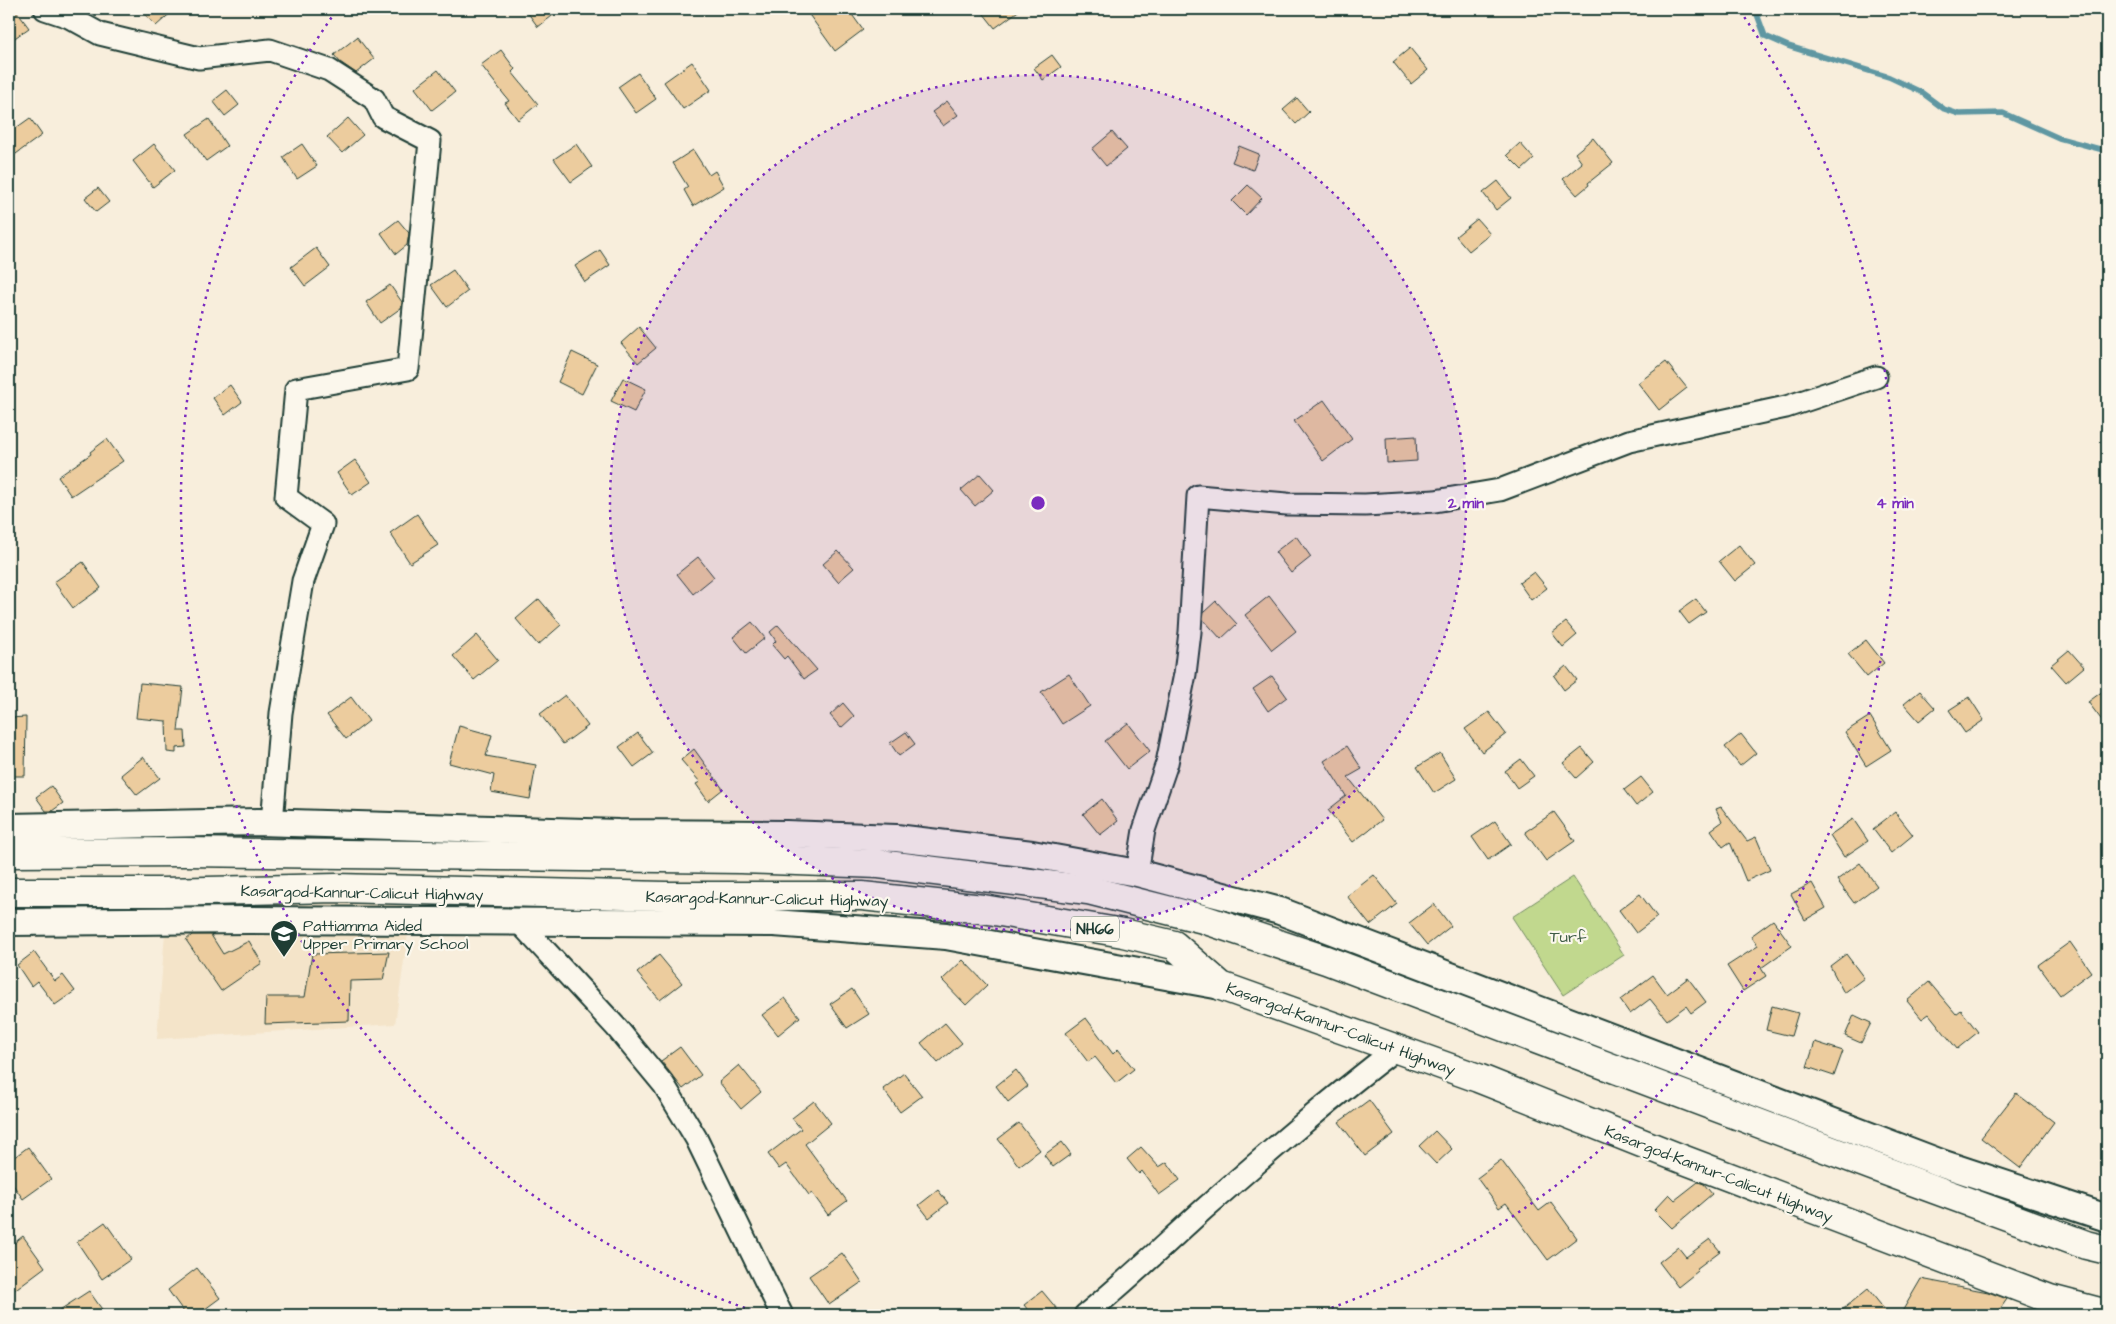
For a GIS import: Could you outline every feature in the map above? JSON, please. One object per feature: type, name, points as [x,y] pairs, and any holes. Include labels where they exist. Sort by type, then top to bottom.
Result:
[{"type":"highway","name":"NH66","points":[[9,853],[185,852],[740,859],[879,864],[1088,890],[1203,919],[1326,960],[1920,1184],[2086,1245],[2107,1250]]},
{"type":"highway","name":"Kasargod-Kannur-Calicut Highway","points":[[9,892],[163,892],[336,888],[665,896],[862,896],[983,909],[1123,933],[1174,945],[1221,986],[1397,1048],[1985,1275],[2050,1299],[2107,1314]]},
{"type":"street","points":[[45,9],[69,17],[100,34],[199,58],[270,50],[329,70],[374,98],[384,117],[430,141],[408,369],[296,389],[286,497],[323,524],[303,581],[281,712],[272,823]]},
{"type":"street","points":[[1137,873],[1144,830],[1167,763],[1185,674],[1190,632],[1198,496],[1287,504],[1365,505],[1435,501],[1500,490],[1630,441],[1786,407],[1876,377]]},
{"type":"street","points":[[9,827],[272,823],[619,833],[786,834],[896,838],[1032,854],[1137,873],[1280,911],[1941,1163],[2107,1218]]},
{"type":"street","points":[[9,922],[249,920],[774,923],[946,936],[1221,986]]},
{"type":"street","points":[[519,922],[616,1028],[664,1085],[696,1138],[782,1315]]},
{"type":"street","points":[[1085,1315],[1358,1078],[1397,1048]]},
{"type":"shaded area","name":"Pattiamma Aided Upper Primary School","points":[[414,891],[395,1024],[157,1039],[168,892]]},
{"type":"green space","name":"Turf","points":[[1573,877],[1624,955],[1563,995],[1512,917]]},
{"type":"building","points":[[9,9],[15,9],[29,28],[9,42]]},
{"type":"building","points":[[140,9],[175,9],[156,26]]},
{"type":"building","points":[[525,9],[561,9],[538,27]]},
{"type":"building","points":[[805,9],[848,9],[863,30],[835,51]]},
{"type":"building","points":[[980,9],[1021,9],[995,28]]},
{"type":"building","points":[[357,37],[374,59],[356,73],[340,62],[334,55]]},
{"type":"building","points":[[1410,48],[1428,70],[1411,84],[1393,62]]},
{"type":"building","points":[[501,50],[515,69],[512,72],[538,104],[518,120],[505,103],[509,101],[481,65]]},
{"type":"building","points":[[1052,55],[1061,67],[1043,80],[1034,68]]},
{"type":"building","points":[[692,62],[711,90],[683,109],[664,82]]},
{"type":"building","points":[[438,70],[455,92],[432,110],[415,88]]},
{"type":"building","points":[[638,73],[656,99],[636,113],[618,87]]},
{"type":"building","points":[[227,90],[239,105],[225,116],[213,101]]},
{"type":"building","points":[[1297,98],[1309,112],[1296,124],[1283,110]]},
{"type":"building","points":[[947,101],[958,115],[943,126],[932,112]]},
{"type":"building","points":[[30,118],[42,135],[9,159],[9,133]]},
{"type":"building","points":[[348,118],[363,135],[342,153],[327,137]]},
{"type":"building","points":[[209,119],[227,146],[206,161],[187,134]]},
{"type":"building","points":[[1112,132],[1127,149],[1106,166],[1092,149]]},
{"type":"building","points":[[1593,138],[1613,163],[1588,183],[1589,185],[1577,195],[1563,179],[1582,163],[1575,153]]},
{"type":"building","points":[[1520,143],[1534,159],[1522,170],[1507,155]]},
{"type":"building","points":[[154,144],[175,170],[153,187],[133,161]]},
{"type":"building","points":[[302,144],[317,166],[297,179],[283,157]]},
{"type":"building","points":[[576,144],[592,167],[571,182],[554,159]]},
{"type":"building","points":[[1239,146],[1259,154],[1253,170],[1232,162]]},
{"type":"building","points":[[693,150],[709,175],[715,171],[724,187],[693,206],[684,190],[688,187],[673,163]]},
{"type":"building","points":[[1498,181],[1511,198],[1496,210],[1483,193]]},
{"type":"building","points":[[1248,185],[1262,198],[1246,215],[1232,201]]},
{"type":"building","points":[[98,188],[109,202],[96,212],[85,198]]},
{"type":"building","points":[[1477,219],[1490,234],[1469,251],[1456,236]]},
{"type":"building","points":[[398,220],[409,233],[407,245],[396,254],[381,233]]},
{"type":"building","points":[[316,248],[330,267],[305,286],[291,267]]},
{"type":"building","points":[[600,250],[610,265],[585,282],[575,266]]},
{"type":"building","points":[[453,270],[468,291],[447,307],[431,285]]},
{"type":"building","points":[[390,285],[402,302],[401,308],[380,323],[366,302]]},
{"type":"building","points":[[639,327],[656,348],[638,363],[621,343]]},
{"type":"building","points":[[572,352],[597,364],[582,394],[558,382]]},
{"type":"building","points":[[1666,362],[1687,388],[1659,410],[1638,383]]},
{"type":"building","points":[[623,378],[646,389],[634,412],[611,401]]},
{"type":"building","points":[[230,385],[242,402],[225,415],[213,398]]},
{"type":"building","points":[[1324,400],[1352,439],[1323,461],[1294,421]]},
{"type":"building","points":[[1416,436],[1417,461],[1387,463],[1386,438]]},
{"type":"building","points":[[107,439],[123,461],[71,496],[58,477],[91,454],[90,452]]},
{"type":"building","points":[[355,460],[371,482],[352,495],[337,473]]},
{"type":"building","points":[[980,474],[994,490],[975,506],[961,490]]},
{"type":"building","points":[[417,514],[438,545],[410,563],[390,533]]},
{"type":"building","points":[[1296,536],[1311,557],[1291,573],[1275,552]]},
{"type":"building","points":[[1739,545],[1755,565],[1735,581],[1719,561]]},
{"type":"building","points":[[838,551],[854,568],[838,582],[823,564]]},
{"type":"building","points":[[698,557],[714,577],[693,594],[677,574]]},
{"type":"building","points":[[83,562],[101,588],[73,608],[54,582]]},
{"type":"building","points":[[1534,572],[1547,588],[1531,600],[1519,583]]},
{"type":"building","points":[[1269,596],[1296,631],[1272,650],[1245,615]]},
{"type":"building","points":[[539,599],[561,625],[538,645],[516,619]]},
{"type":"building","points":[[1696,599],[1706,612],[1689,624],[1679,611]]},
{"type":"building","points":[[1216,601],[1237,624],[1221,639],[1203,619],[1204,612]]},
{"type":"building","points":[[752,622],[765,638],[746,653],[733,637]]},
{"type":"building","points":[[1566,622],[1577,635],[1563,647],[1552,633]]},
{"type":"building","points":[[778,625],[817,670],[804,679],[787,656],[784,659],[772,645],[776,641],[770,632]]},
{"type":"building","points":[[477,635],[498,660],[474,680],[453,656]]},
{"type":"building","points":[[1866,640],[1884,663],[1867,677],[1848,654]]},
{"type":"building","points":[[2069,650],[2084,667],[2066,682],[2051,665]]},
{"type":"building","points":[[1566,666],[1577,680],[1564,690],[1554,676]]},
{"type":"building","points":[[1069,674],[1090,706],[1062,724],[1041,692]]},
{"type":"building","points":[[1272,676],[1287,697],[1268,711],[1253,689]]},
{"type":"building","points":[[140,683],[183,687],[178,731],[185,731],[186,747],[176,748],[176,753],[167,752],[166,721],[136,718]]},
{"type":"building","points":[[2107,688],[2107,727],[2088,702]]},
{"type":"building","points":[[1920,691],[1935,708],[1919,721],[1904,704]]},
{"type":"building","points":[[565,695],[588,726],[563,744],[540,714]]},
{"type":"building","points":[[351,697],[369,721],[346,739],[327,715]]},
{"type":"building","points":[[1969,697],[1984,720],[1965,733],[1949,710]]},
{"type":"building","points":[[843,703],[854,716],[841,728],[830,715]]},
{"type":"building","points":[[1489,712],[1506,734],[1482,752],[1465,729]]},
{"type":"building","points":[[1870,716],[1891,750],[1866,766],[1845,732]]},
{"type":"building","points":[[26,717],[25,776],[9,776],[9,718]]},
{"type":"building","points":[[1128,723],[1150,751],[1127,769],[1105,741]]},
{"type":"building","points":[[459,726],[492,735],[486,756],[536,765],[530,799],[491,792],[494,775],[449,763]]},
{"type":"building","points":[[906,732],[915,744],[899,756],[890,743]]},
{"type":"building","points":[[638,733],[653,753],[634,767],[619,747]]},
{"type":"building","points":[[1741,734],[1756,753],[1740,766],[1725,747]]},
{"type":"building","points":[[1347,746],[1362,769],[1348,777],[1382,820],[1353,842],[1328,810],[1346,796],[1324,761]]},
{"type":"building","points":[[1582,748],[1594,762],[1576,778],[1563,763]]},
{"type":"building","points":[[694,749],[723,789],[708,801],[696,784],[700,782],[681,760]]},
{"type":"building","points":[[1440,753],[1456,779],[1434,793],[1417,767]]},
{"type":"building","points":[[143,757],[160,778],[137,795],[121,775]]},
{"type":"building","points":[[1521,759],[1534,776],[1517,788],[1505,771]]},
{"type":"building","points":[[1641,777],[1653,792],[1636,806],[1624,790]]},
{"type":"building","points":[[51,786],[63,803],[52,811],[46,811],[36,797]]},
{"type":"building","points":[[1102,799],[1118,821],[1100,835],[1083,814]]},
{"type":"building","points":[[1721,807],[1747,841],[1756,837],[1770,870],[1746,881],[1730,842],[1723,847],[1711,830],[1722,822],[1716,809]]},
{"type":"building","points":[[1554,812],[1575,841],[1546,861],[1525,832]]},
{"type":"building","points":[[1895,812],[1913,835],[1891,853],[1873,829]]},
{"type":"building","points":[[1853,819],[1868,841],[1844,857],[1830,835]]},
{"type":"building","points":[[1495,821],[1511,844],[1488,860],[1472,837]]},
{"type":"building","points":[[1860,863],[1877,886],[1854,903],[1837,880]]},
{"type":"building","points":[[1374,875],[1397,904],[1370,925],[1347,896]]},
{"type":"building","points":[[1812,883],[1826,908],[1805,920],[1791,894]]},
{"type":"building","points":[[1640,894],[1657,917],[1636,933],[1619,910]]},
{"type":"building","points":[[1434,904],[1451,926],[1427,945],[1409,923]]},
{"type":"building","points":[[1773,920],[1792,946],[1761,968],[1766,976],[1743,991],[1727,966],[1758,946],[1751,936]]},
{"type":"building","points":[[192,935],[211,935],[223,954],[249,941],[262,963],[221,991],[186,940]]},
{"type":"building","points":[[2070,942],[2091,972],[2060,995],[2038,965]]},
{"type":"building","points":[[34,952],[55,981],[63,975],[75,991],[55,1005],[37,981],[31,986],[17,965]]},
{"type":"building","points":[[389,952],[383,980],[350,981],[349,1021],[265,1024],[266,997],[305,997],[312,954]]},
{"type":"building","points":[[1846,954],[1864,978],[1844,993],[1830,966]]},
{"type":"building","points":[[659,955],[682,983],[660,1000],[637,973]]},
{"type":"building","points":[[963,960],[987,985],[966,1005],[942,980]]},
{"type":"building","points":[[1653,975],[1667,994],[1688,978],[1706,1002],[1691,1013],[1686,1006],[1667,1020],[1650,999],[1630,1014],[1620,1000]]},
{"type":"building","points":[[1929,982],[1956,1014],[1961,1010],[1978,1032],[1957,1049],[1929,1014],[1922,1019],[1907,1001]]},
{"type":"building","points":[[852,989],[869,1014],[847,1028],[830,1004]]},
{"type":"building","points":[[785,998],[800,1017],[778,1035],[762,1015]]},
{"type":"building","points":[[1772,1006],[1798,1013],[1791,1036],[1766,1030]]},
{"type":"building","points":[[1854,1015],[1871,1023],[1861,1043],[1845,1036]]},
{"type":"building","points":[[1086,1018],[1113,1054],[1118,1049],[1134,1069],[1116,1083],[1095,1057],[1088,1062],[1066,1033]]},
{"type":"building","points":[[945,1023],[962,1043],[938,1063],[921,1043]]},
{"type":"building","points":[[1815,1042],[1843,1051],[1834,1076],[1807,1067]]},
{"type":"building","points":[[680,1047],[701,1075],[683,1089],[661,1061]]},
{"type":"building","points":[[739,1065],[761,1092],[741,1109],[719,1082]]},
{"type":"building","points":[[1016,1070],[1028,1086],[1008,1102],[996,1086]]},
{"type":"building","points":[[904,1073],[922,1096],[900,1112],[883,1089]]},
{"type":"building","points":[[2016,1093],[2054,1122],[2020,1168],[1981,1138]]},
{"type":"building","points":[[1369,1100],[1394,1134],[1365,1156],[1339,1122]]},
{"type":"building","points":[[814,1101],[831,1123],[805,1144],[847,1201],[828,1215],[812,1193],[809,1195],[786,1164],[779,1169],[768,1154],[801,1129],[792,1118]]},
{"type":"building","points":[[1019,1123],[1040,1150],[1019,1166],[998,1139]]},
{"type":"building","points":[[1435,1131],[1452,1149],[1436,1164],[1419,1146]]},
{"type":"building","points":[[1062,1142],[1071,1154],[1053,1167],[1044,1155]]},
{"type":"building","points":[[28,1147],[51,1179],[23,1199],[9,1179],[9,1161]]},
{"type":"building","points":[[1141,1147],[1159,1167],[1167,1162],[1180,1180],[1159,1195],[1142,1171],[1139,1174],[1127,1159]]},
{"type":"building","points":[[1501,1160],[1539,1211],[1551,1202],[1577,1238],[1548,1260],[1506,1203],[1499,1208],[1477,1178]]},
{"type":"building","points":[[1698,1182],[1704,1184],[1712,1194],[1672,1228],[1654,1210],[1669,1194],[1675,1200]]},
{"type":"building","points":[[938,1190],[948,1203],[929,1218],[919,1205]]},
{"type":"building","points":[[105,1222],[131,1259],[102,1279],[77,1242]]},
{"type":"building","points":[[23,1236],[45,1267],[9,1294],[9,1247]]},
{"type":"building","points":[[1710,1239],[1720,1251],[1696,1269],[1698,1271],[1678,1287],[1659,1262],[1678,1247],[1686,1257]]},
{"type":"building","points":[[842,1253],[862,1282],[829,1305],[809,1276]]},
{"type":"building","points":[[197,1268],[220,1298],[197,1315],[186,1315],[168,1290]]},
{"type":"building","points":[[1921,1279],[1988,1292],[2007,1299],[1996,1315],[1900,1315]]},
{"type":"building","points":[[1868,1289],[1889,1315],[1836,1315]]},
{"type":"building","points":[[89,1291],[106,1315],[52,1315]]},
{"type":"building","points":[[1042,1291],[1062,1315],[1032,1315],[1024,1305]]},
{"type":"waterway","points":[[1755,9],[1765,36],[1788,46],[1889,77],[1921,92],[1944,109],[1959,114],[2003,113],[2059,138],[2107,151]]},
{"type":"place","name":"Pattiamma Aided Upper Primary School","points":[[284,958]]}]
